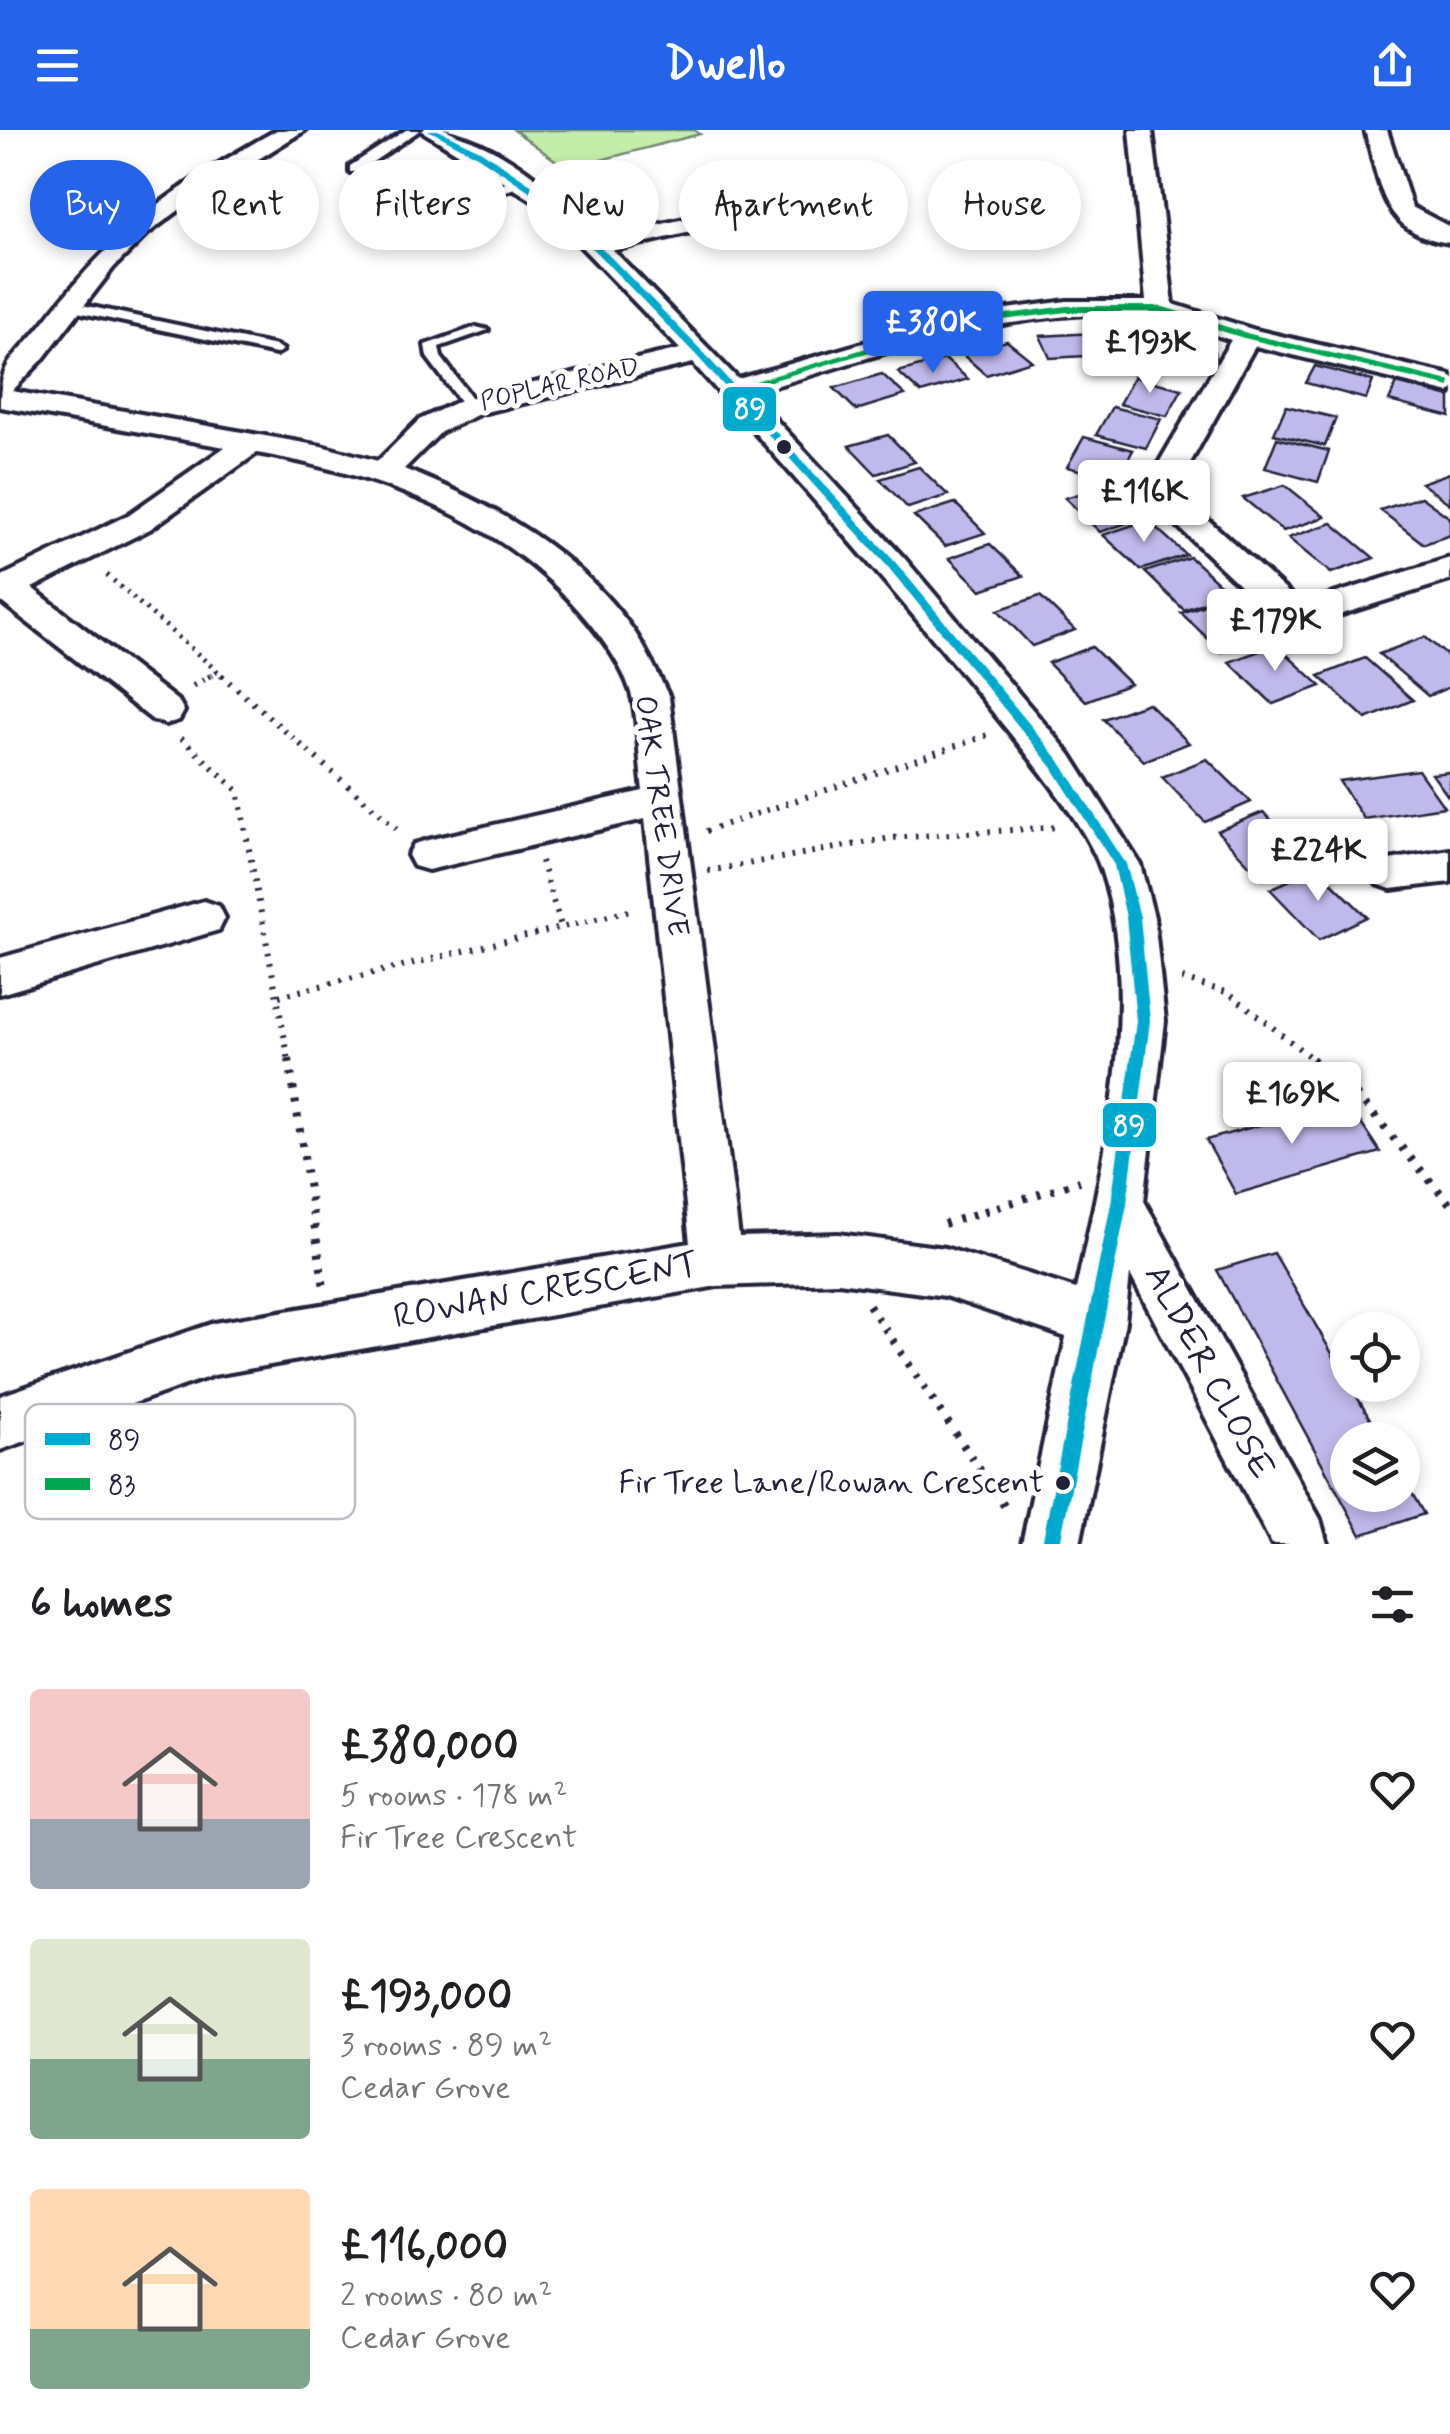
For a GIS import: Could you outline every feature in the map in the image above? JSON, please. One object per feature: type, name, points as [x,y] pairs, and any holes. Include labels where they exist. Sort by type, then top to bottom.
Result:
[{"type":"street","points":[[0,387],[19,371],[121,245],[183,192],[294,130]]},
{"type":"street","points":[[432,130],[527,183]]},
{"type":"street","points":[[1141,130],[1160,310]]},
{"type":"street","points":[[1376,130],[1401,211],[1436,232],[1450,235]]},
{"type":"street","points":[[597,250],[698,353],[892,566],[1022,723],[1098,824],[1120,864],[1133,918],[1143,1020],[1122,1186],[1098,1322],[1035,1536]]},
{"type":"street","points":[[730,390],[961,323],[1067,310],[1160,310],[1247,336],[1450,384]]},
{"type":"street","points":[[1247,336],[1158,492],[1295,618],[1450,569]]},
{"type":"street","name":"POPLAR ROAD","points":[[384,472],[430,426],[470,406],[698,353]]},
{"type":"street","name":"OAK TREE DRIVE","points":[[0,398],[321,455],[384,472],[472,511],[538,551],[582,591],[620,637],[650,697],[717,1262]]},
{"type":"street","points":[[166,711],[4,588],[139,522],[249,444]]},
{"type":"street","points":[[428,856],[661,800]]},
{"type":"street","points":[[1391,873],[1450,866]]},
{"type":"street","points":[[0,976],[204,918]]},
{"type":"street","name":"ALDER CLOSE","points":[[1122,1186],[1300,1540]]},
{"type":"street","name":"ROWAN CRESCENT","points":[[54,1404],[214,1348],[717,1262],[838,1258],[945,1272],[1098,1322]]},
{"type":"street","name":"ROWAN CRESCENT","points":[[0,1423],[25,1414]]},
{"type":"lane","points":[[367,160],[414,130]]},
{"type":"lane","points":[[507,187],[524,181]]},
{"type":"lane","points":[[68,306],[276,350]]},
{"type":"lane","points":[[470,406],[434,358],[432,346],[481,330]]},
{"type":"path","points":[[80,551],[428,856]]},
{"type":"path","points":[[166,711],[169,727],[238,791],[279,996],[330,1328]]},
{"type":"path","points":[[279,996],[561,926],[1022,723]]},
{"type":"path","points":[[671,875],[891,838],[1098,824]]},
{"type":"path","points":[[532,831],[561,926]]},
{"type":"path","points":[[1138,966],[1229,993],[1354,1092],[1450,1204]]},
{"type":"path","points":[[928,1230],[1122,1186]]},
{"type":"path","points":[[838,1258],[1035,1536]]},
{"type":"green space","points":[[514,130],[694,130],[700,134],[601,160],[555,160]]},
{"type":"building","points":[[1114,332],[1169,335],[1175,357],[1119,354]]},
{"type":"building","points":[[1094,333],[1104,355],[1050,358],[1040,336]]},
{"type":"building","points":[[1177,336],[1212,339],[1216,362],[1181,360]]},
{"type":"building","points":[[1007,341],[1032,361],[986,375],[962,354]]},
{"type":"building","points":[[945,359],[968,379],[921,393],[898,372]]},
{"type":"building","points":[[1315,366],[1373,381],[1366,399],[1306,383]]},
{"type":"building","points":[[882,374],[905,395],[856,410],[834,388]]},
{"type":"building","points":[[1134,377],[1182,389],[1167,416],[1119,404]]},
{"type":"building","points":[[1397,383],[1450,397],[1450,417],[1389,401]]},
{"type":"building","points":[[1286,406],[1336,418],[1325,446],[1274,434]]},
{"type":"building","points":[[1112,407],[1161,419],[1146,448],[1096,435]]},
{"type":"building","points":[[888,435],[915,462],[876,474],[849,446]]},
{"type":"building","points":[[1084,437],[1133,450],[1117,480],[1067,467]]},
{"type":"building","points":[[1277,438],[1329,451],[1318,482],[1265,468]]},
{"type":"building","points":[[919,467],[948,495],[908,508],[880,479]]},
{"type":"building","points":[[1450,473],[1450,504],[1421,483]]},
{"type":"building","points":[[1109,485],[1145,517],[1100,532],[1065,498]]},
{"type":"building","points":[[1285,485],[1325,517],[1283,531],[1243,498]]},
{"type":"building","points":[[1421,497],[1450,518],[1450,535],[1424,544],[1380,510]]},
{"type":"building","points":[[955,503],[985,533],[945,546],[914,516]]},
{"type":"building","points":[[1148,520],[1186,555],[1141,570],[1103,535]]},
{"type":"building","points":[[1332,523],[1374,558],[1331,573],[1288,538]]},
{"type":"building","points":[[990,544],[1023,576],[981,590],[949,558]]},
{"type":"building","points":[[1190,557],[1230,593],[1184,610],[1145,572]]},
{"type":"building","points":[[1040,596],[1075,630],[1032,646],[998,610]]},
{"type":"building","points":[[1227,597],[1269,635],[1222,652],[1181,613]]},
{"type":"building","points":[[1425,637],[1450,658],[1450,687],[1428,696],[1379,654]]},
{"type":"building","points":[[1276,645],[1321,686],[1273,704],[1229,662]]},
{"type":"building","points":[[1092,647],[1130,684],[1086,701],[1048,663]]},
{"type":"building","points":[[1365,658],[1413,700],[1366,719],[1319,676]]},
{"type":"building","points":[[1148,703],[1189,743],[1144,761],[1103,719]]},
{"type":"building","points":[[1207,759],[1251,802],[1205,822],[1162,777]]},
{"type":"building","points":[[1418,770],[1444,807],[1364,819],[1339,781]]},
{"type":"building","points":[[1450,772],[1450,799],[1432,774]]},
{"type":"building","points":[[1263,812],[1310,858],[1263,879],[1217,831]]},
{"type":"building","points":[[1317,868],[1367,917],[1319,940],[1270,889]]},
{"type":"building","points":[[1346,1101],[1380,1152],[1236,1194],[1206,1140]]},
{"type":"building","points":[[1274,1253],[1330,1350],[1330,1402],[1360,1402],[1372,1422],[1330,1422],[1330,1478],[1217,1270]]},
{"type":"building","points":[[1420,1507],[1424,1514],[1361,1535],[1349,1512],[1420,1512]]},
{"type":"transit line","name":"89","points":[[432,130],[477,152],[552,202],[699,353],[892,565],[1056,764],[1120,864],[1133,917],[1143,1021],[1119,1204],[1051,1544]]},
{"type":"transit line","name":"83","points":[[730,390],[961,323],[1067,309],[1160,309],[1247,336],[1450,384]]},
{"type":"place","name":"Fir Tree Lane/Rowan Crescent","points":[[1063,1483]]}]
